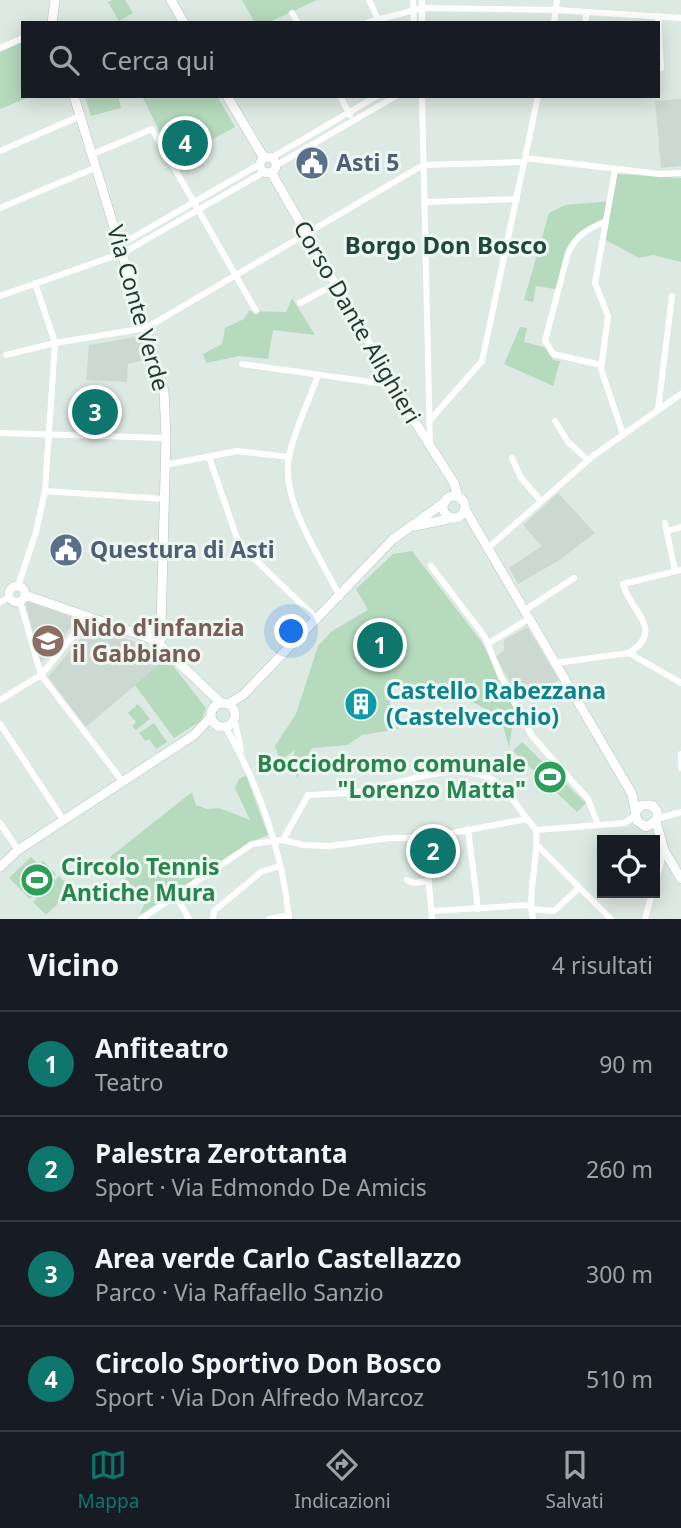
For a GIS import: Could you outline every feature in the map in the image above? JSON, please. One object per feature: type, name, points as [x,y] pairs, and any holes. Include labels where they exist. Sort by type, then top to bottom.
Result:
[{"type":"street","points":[[52,21],[55,0]]},
{"type":"street","points":[[171,0],[183,21]]},
{"type":"street","points":[[369,0],[378,19]]},
{"type":"street","points":[[414,0],[414,21]]},
{"type":"street","points":[[495,0],[495,9]]},
{"type":"street","points":[[554,21],[557,0]]},
{"type":"street","points":[[372,21],[414,9],[422,4],[681,18]]},
{"type":"street","points":[[585,21],[587,12]]},
{"type":"street","points":[[292,13],[297,21]]},
{"type":"street","points":[[658,16],[658,21]]},
{"type":"street","points":[[0,48],[21,39]]},
{"type":"street","points":[[660,42],[662,68]]},
{"type":"street","name":"Via Conte Verde","points":[[75,98],[164,391],[166,438],[161,610],[156,633]]},
{"type":"street","name":"Corso Dante Alighieri","points":[[228,98],[444,472],[450,499]]},
{"type":"street","points":[[341,98],[353,120]]},
{"type":"street","points":[[0,296],[122,249],[196,209],[374,98]]},
{"type":"street","points":[[122,249],[192,202],[268,165],[392,98]]},
{"type":"street","points":[[422,98],[429,447]]},
{"type":"street","points":[[430,420],[482,361],[538,98]]},
{"type":"street","points":[[0,151],[80,117]]},
{"type":"street","points":[[93,154],[152,129],[256,311]]},
{"type":"street","points":[[6,355],[55,343],[146,328],[424,165],[525,160],[660,174],[681,173]]},
{"type":"street","points":[[0,208],[97,167]]},
{"type":"street","points":[[615,170],[595,283],[608,316],[601,365],[623,434]]},
{"type":"street","points":[[425,202],[516,199]]},
{"type":"street","points":[[601,365],[553,354],[545,341],[574,240],[606,221]]},
{"type":"street","points":[[13,590],[36,532],[45,491],[55,343],[35,283]]},
{"type":"street","points":[[300,303],[336,284]]},
{"type":"street","points":[[658,410],[672,296]]},
{"type":"street","points":[[242,364],[393,385]]},
{"type":"street","points":[[318,375],[289,457],[288,484],[295,506],[340,597]]},
{"type":"street","points":[[489,547],[588,460],[681,396]]},
{"type":"street","points":[[555,421],[568,442],[588,460]]},
{"type":"street","points":[[0,433],[166,438]]},
{"type":"street","points":[[165,465],[237,451],[289,457]]},
{"type":"street","points":[[209,457],[239,544],[318,620]]},
{"type":"street","points":[[512,458],[522,478],[541,502]]},
{"type":"street","points":[[45,491],[164,499]]},
{"type":"street","points":[[450,499],[444,512],[459,515]]},
{"type":"street","points":[[450,499],[459,515],[479,532],[489,547],[632,794],[636,813],[643,826],[652,832],[681,879]]},
{"type":"street","points":[[194,735],[212,713],[243,695],[381,552],[410,527],[450,499]]},
{"type":"street","points":[[410,527],[459,515]]},
{"type":"street","points":[[555,663],[629,653],[645,639],[646,629],[623,584],[678,570],[665,523]]},
{"type":"street","points":[[671,530],[681,527]]},
{"type":"street","points":[[430,566],[489,643],[500,675],[532,736],[589,799],[598,825]]},
{"type":"street","points":[[489,643],[574,578]]},
{"type":"street","points":[[0,583],[22,598],[88,617],[130,633],[156,633],[206,690],[225,704],[234,715],[243,758],[274,841],[289,917],[269,919]]},
{"type":"street","points":[[0,602],[13,590],[22,587],[22,598],[41,675],[123,782]]},
{"type":"street","points":[[0,700],[41,675],[88,617]]},
{"type":"street","points":[[629,653],[681,683]]},
{"type":"street","points":[[206,690],[212,713],[243,758]]},
{"type":"street","points":[[0,867],[18,850],[194,735],[222,726],[234,715],[243,695]]},
{"type":"street","points":[[0,724],[64,821]]},
{"type":"street","points":[[680,755],[681,768]]},
{"type":"street","points":[[283,840],[308,795],[360,792],[415,776],[485,776],[505,791],[536,830],[538,846],[530,907],[533,919]]},
{"type":"street","points":[[632,794],[651,805],[679,812]]},
{"type":"street","points":[[617,824],[631,821],[636,813],[651,805]]},
{"type":"street","points":[[651,805],[663,848],[660,862]]},
{"type":"street","points":[[536,830],[617,824],[643,826],[679,812]]},
{"type":"street","points":[[141,919],[252,844],[283,840],[303,845],[330,846],[390,838],[425,838],[527,819]]},
{"type":"street","points":[[0,823],[18,850]]},
{"type":"street","points":[[468,829],[478,909]]},
{"type":"street","points":[[425,838],[432,915],[478,909],[530,907],[554,911],[579,888]]},
{"type":"street","points":[[538,846],[611,919]]},
{"type":"street","points":[[213,919],[214,911],[263,872],[279,866]]},
{"type":"street","points":[[407,880],[413,883],[429,881]]},
{"type":"street","points":[[176,895],[190,919]]},
{"type":"street","points":[[645,919],[651,898]]},
{"type":"shaded area","points":[[681,99],[681,166],[661,168],[655,101]]},
{"type":"shaded area","points":[[142,336],[149,359],[128,364],[127,382],[86,380],[89,345]]},
{"type":"shaded area","points":[[558,493],[595,533],[558,561],[518,584],[509,568],[542,546],[523,525]]},
{"type":"shaded area","name":"Nido d'infanzia il Gabbiano","points":[[25,601],[78,619],[41,663]]},
{"type":"shaded area","points":[[92,625],[152,649],[148,658],[159,665],[86,727],[48,677]]},
{"type":"shaded area","points":[[527,627],[559,680],[521,702],[496,657],[504,650],[504,640]]},
{"type":"green space","points":[[125,0],[133,13],[119,21],[108,2]]},
{"type":"green space","points":[[242,0],[317,0],[271,21],[254,21]]},
{"type":"green space","points":[[21,43],[21,98],[27,98],[0,109],[0,52]]},
{"type":"green space","points":[[86,98],[118,98],[121,108],[91,116]]},
{"type":"green space","points":[[143,98],[218,98],[235,127],[174,160]]},
{"type":"green space","points":[[617,174],[681,178],[681,262],[653,255],[639,258],[602,238],[606,222],[574,241],[561,286],[555,289],[536,286],[533,302],[524,300],[549,213],[565,205],[612,201]]},
{"type":"green space","points":[[292,298],[315,335],[273,330],[268,359],[239,356],[206,363],[203,354],[222,344],[225,328],[244,319],[249,311],[286,312]]},
{"type":"green space","points":[[520,327],[527,328],[524,342],[548,348],[553,360],[560,361],[553,386],[504,364]]},
{"type":"green space","points":[[81,392],[111,393],[109,432],[79,431]]},
{"type":"green space","points":[[412,551],[483,644],[515,710],[509,747],[498,707],[493,713],[463,697],[392,683],[389,716],[399,729],[362,735],[347,745],[312,748],[297,778],[292,762],[295,750],[280,761],[275,746],[296,714],[318,646],[332,631],[368,610],[356,589],[393,554]]},
{"type":"green space","points":[[167,658],[206,708],[201,721],[174,738],[135,685]]},
{"type":"green space","points":[[138,704],[150,719],[136,730],[132,726],[136,722],[128,713]]},
{"type":"green space","points":[[154,723],[167,742],[156,749],[149,739],[145,741],[139,733]]},
{"type":"green space","name":"Bocciodromo comunale \"Lorenzo Matta\"","points":[[522,742],[586,803],[577,812],[513,751]]},
{"type":"green space","points":[[246,775],[268,835],[251,842],[140,915],[146,899],[119,873],[110,857],[192,792],[196,805],[207,809],[219,808],[250,820],[235,788],[239,779]]},
{"type":"green space","name":"Circolo Tennis Antiche Mura","points":[[31,857],[39,865],[43,861],[56,874],[30,899],[9,878]]},
{"type":"green space","points":[[59,876],[72,890],[46,915],[33,902]]},
{"type":"place","name":"Circolo Sportivo Don Bosco","points":[[185,143]]},
{"type":"place","name":"Asti 5","points":[[312,163]]},
{"type":"place","name":"Area verde Carlo Castellazzo","points":[[95,412]]},
{"type":"place","name":"Questura di Asti","points":[[66,550]]},
{"type":"place","name":"Nido d'infanzia il Gabbiano","points":[[48,641]]},
{"type":"place","name":"Anfiteatro","points":[[380,645]]},
{"type":"place","name":"Castello Rabezzana (Castelvecchio)","points":[[361,704]]},
{"type":"place","name":"Bocciodromo comunale \"Lorenzo Matta\"","points":[[550,777]]},
{"type":"place","name":"Palestra Zerottanta","points":[[433,851]]},
{"type":"place","name":"Circolo Tennis Antiche Mura","points":[[37,880]]},
{"type":"district","name":"Borgo Don Bosco","points":[[446,246]]}]
